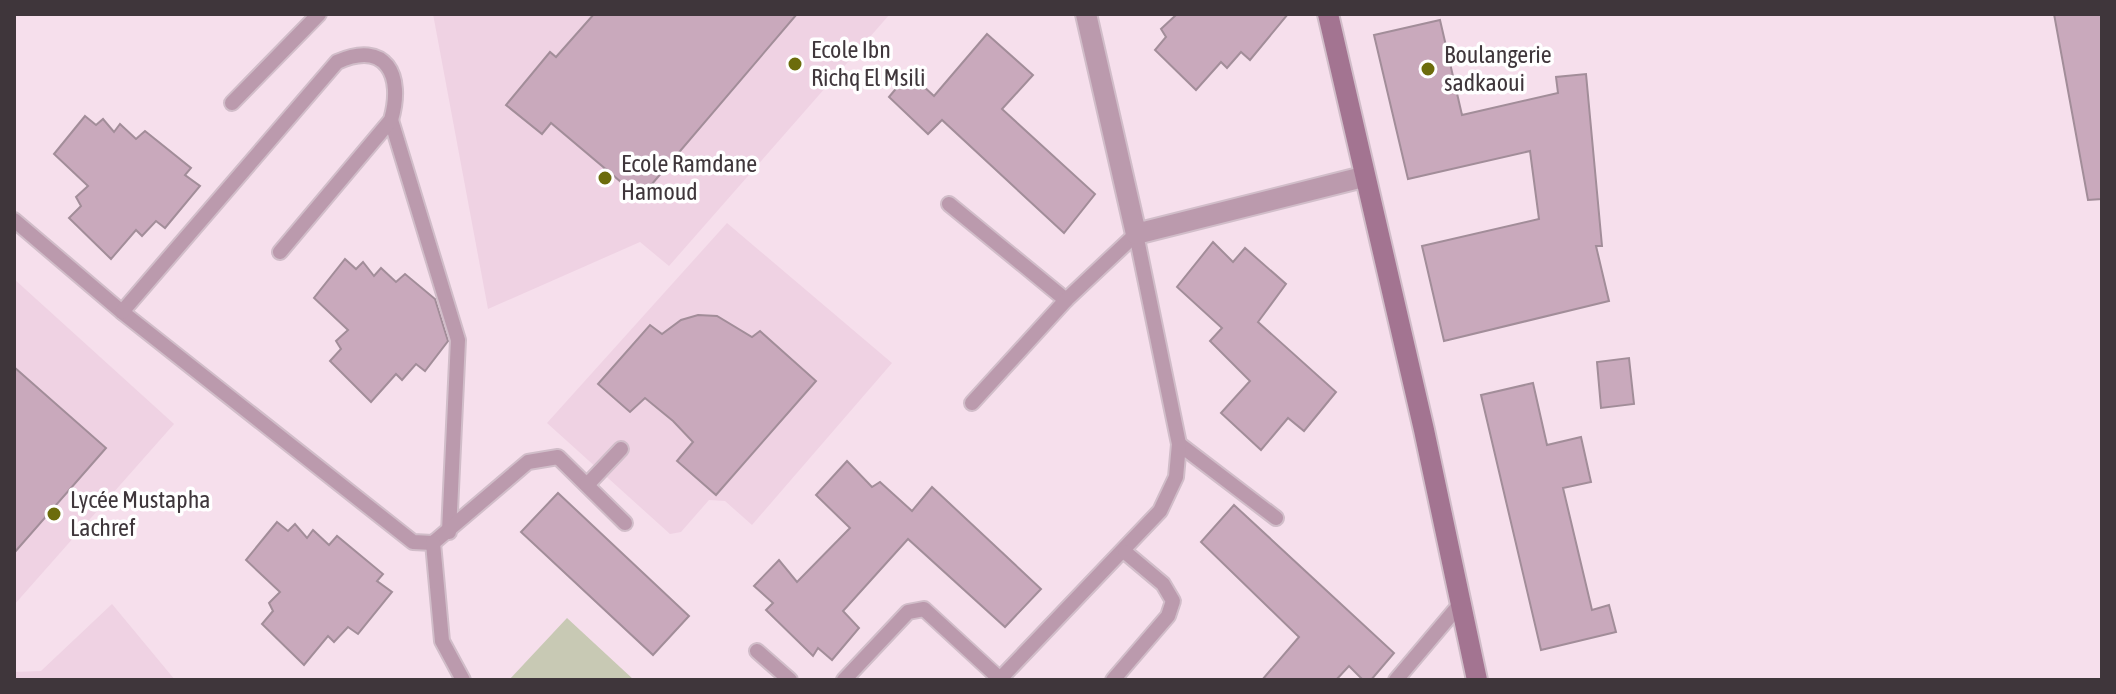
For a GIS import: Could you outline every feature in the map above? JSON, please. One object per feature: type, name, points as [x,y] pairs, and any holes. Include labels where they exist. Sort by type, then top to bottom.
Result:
[{"type":"street","points":[[1086,14],[1136,234],[1363,177]]},
{"type":"street","points":[[1328,14],[1363,177],[1424,430],[1477,680]]},
{"type":"lane","points":[[232,103],[319,14]]},
{"type":"lane","points":[[122,312],[337,62],[353,55],[379,58],[393,72],[398,96],[391,120],[280,252]]},
{"type":"lane","points":[[391,120],[458,340],[449,532]]},
{"type":"lane","points":[[949,204],[1066,300]]},
{"type":"lane","points":[[14,220],[122,312],[413,542],[433,543],[528,462],[558,457],[625,523]]},
{"type":"lane","points":[[972,403],[1066,300],[1136,234]]},
{"type":"lane","points":[[844,680],[908,612],[924,609],[1000,680],[1125,552],[1160,511],[1176,477],[1179,444],[1136,234]]},
{"type":"lane","points":[[1179,444],[1276,518]]},
{"type":"lane","points":[[587,485],[621,449]]},
{"type":"lane","points":[[433,543],[442,641],[463,680]]},
{"type":"lane","points":[[1113,680],[1168,616],[1173,601],[1163,584],[1125,552]]},
{"type":"lane","points":[[1396,680],[1461,603]]},
{"type":"lane","points":[[757,651],[790,680]]},
{"type":"shaded area","name":"Ecole Ramdane Hamoud","points":[[433,14],[890,14],[669,266],[640,242],[488,309]]},
{"type":"shaded area","points":[[727,223],[892,363],[752,525],[725,501],[709,500],[681,532],[670,534],[547,423]]},
{"type":"shaded area","name":"Lycée Mustapha Lachref","points":[[14,279],[174,424],[14,605]]},
{"type":"shaded area","name":"Lycée Mustapha Lachref","points":[[112,604],[175,680],[14,680],[14,672],[41,671]]},
{"type":"green space","points":[[567,618],[634,680],[509,680]]},
{"type":"building","points":[[594,14],[797,14],[640,198],[551,123],[542,134],[506,105],[550,52],[556,57]]},
{"type":"building","points":[[1177,14],[1288,14],[1250,60],[1241,52],[1227,68],[1221,62],[1196,90],[1155,50],[1166,37],[1161,29]]},
{"type":"building","points":[[2054,14],[2102,14],[2102,199],[2088,200]]},
{"type":"building","points":[[1440,20],[1462,115],[1558,93],[1556,77],[1586,74],[1602,246],[1596,246],[1609,301],[1444,341],[1422,246],[1539,219],[1530,151],[1408,179],[1374,35]]},
{"type":"building","points":[[987,34],[1033,75],[1002,109],[1095,194],[1064,233],[942,120],[928,134],[889,97],[909,73],[934,96]]},
{"type":"building","points":[[85,116],[96,125],[103,119],[114,132],[120,124],[136,139],[145,131],[191,168],[185,175],[200,186],[165,228],[156,221],[142,236],[136,230],[111,259],[69,218],[81,206],[76,197],[88,186],[54,154]]},
{"type":"building","points":[[1213,242],[1233,262],[1245,248],[1286,284],[1258,322],[1336,392],[1304,431],[1288,418],[1261,450],[1221,413],[1250,381],[1210,341],[1222,328],[1177,287]]},
{"type":"building","points":[[345,259],[356,269],[363,262],[374,276],[381,268],[396,282],[405,274],[435,299],[448,341],[425,371],[416,364],[402,380],[396,374],[371,402],[330,361],[341,349],[336,341],[348,330],[314,298]]},
{"type":"building","points":[[698,315],[717,316],[752,337],[760,331],[816,381],[716,495],[677,461],[693,442],[673,421],[645,398],[630,412],[598,384],[650,325],[662,334],[681,320]]},
{"type":"building","points":[[1629,358],[1634,404],[1601,408],[1597,362]]},
{"type":"building","points":[[14,367],[106,448],[14,553]]},
{"type":"building","points":[[1533,383],[1547,445],[1581,437],[1591,482],[1563,488],[1592,610],[1609,605],[1616,632],[1541,650],[1481,395]]},
{"type":"building","points":[[847,461],[872,487],[880,482],[912,511],[932,487],[1041,589],[1005,627],[908,539],[843,611],[859,628],[832,660],[818,648],[813,656],[766,610],[773,603],[754,586],[779,560],[797,582],[850,528],[816,495]]},
{"type":"building","points":[[558,493],[689,616],[653,655],[521,532]]},
{"type":"building","points":[[1234,505],[1394,653],[1371,680],[1363,680],[1349,666],[1336,680],[1262,680],[1299,637],[1201,542]]},
{"type":"building","points":[[277,522],[288,531],[295,524],[307,538],[313,530],[329,545],[337,536],[383,574],[377,581],[392,592],[358,634],[348,627],[334,642],[328,636],[304,665],[262,624],[273,611],[269,603],[280,592],[246,560]]},
{"type":"place","name":"Ecole Ibn Richq El Msili","points":[[795,64]]},
{"type":"place","name":"Boulangerie sadkaoui","points":[[1428,69]]},
{"type":"place","name":"Ecole Ramdane Hamoud","points":[[605,178]]},
{"type":"place","name":"Lycée Mustapha Lachref","points":[[54,514]]}]
